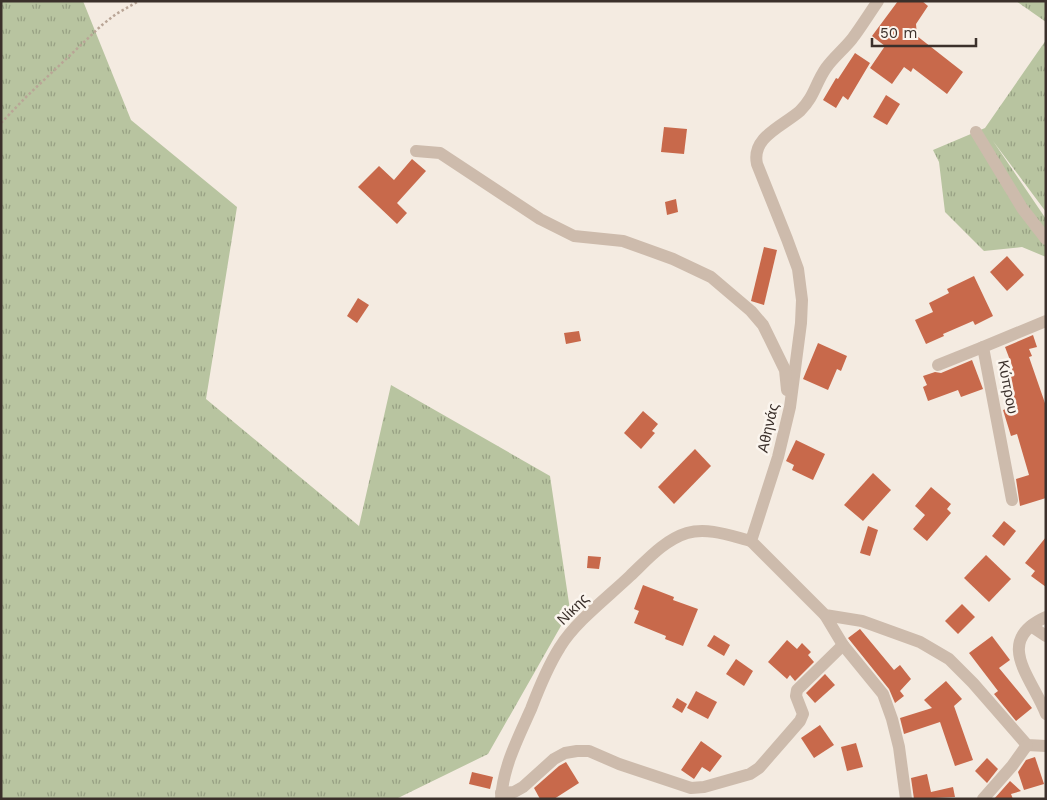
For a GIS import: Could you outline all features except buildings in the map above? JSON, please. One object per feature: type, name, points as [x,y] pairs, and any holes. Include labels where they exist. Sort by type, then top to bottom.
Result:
[{"type":"street","name":"Αθηνάς","points":[[751,541],[778,457],[790,407],[801,323],[802,300],[799,277],[788,239],[755,155],[757,147],[762,140],[799,112],[812,98],[826,68],[852,39],[878,1]]},
{"type":"street","points":[[976,132],[1022,208],[1046,239]]},
{"type":"street","points":[[416,151],[440,153],[540,219],[574,236],[623,241],[673,259],[711,277],[752,311],[763,325],[785,370],[790,407]]},
{"type":"street","name":"Κύπρου","points":[[1012,500],[992,386],[983,347],[1046,321]]},
{"type":"street","points":[[938,365],[983,347]]},
{"type":"street","name":"Νίκης","points":[[501,796],[503,779],[512,753],[539,690],[560,646],[580,623],[661,547],[686,534],[701,531],[751,541]]},
{"type":"street","points":[[751,541],[825,615],[843,644],[883,694],[899,747],[906,799]]},
{"type":"street","points":[[825,615],[862,621],[920,642],[948,660],[984,696],[1027,745],[1046,746]]},
{"type":"street","points":[[1046,617],[1031,626],[1019,644],[1018,654],[1023,669],[1046,714]]},
{"type":"street","points":[[1031,626],[1046,636]]},
{"type":"street","points":[[501,796],[518,790],[554,759],[565,753],[577,751],[589,751],[619,764],[691,788],[704,787],[750,774],[759,768],[800,721],[803,714],[796,696],[797,690],[843,644]]},
{"type":"street","points":[[983,799],[1012,766],[1027,745]]},
{"type":"path","points":[[1,123],[102,25],[116,14],[139,1]]},
{"type":"green space","points":[[1,1],[83,1],[131,120],[237,207],[206,399],[359,526],[391,385],[550,476],[570,610],[488,754],[396,799],[1,799]]},
{"type":"green space","points":[[1016,1],[1046,1],[1046,22]]},
{"type":"green space","points":[[1046,40],[1046,212],[993,141],[1046,219],[1046,257],[1022,247],[984,251],[945,212],[939,162],[933,150],[985,128]]}]
